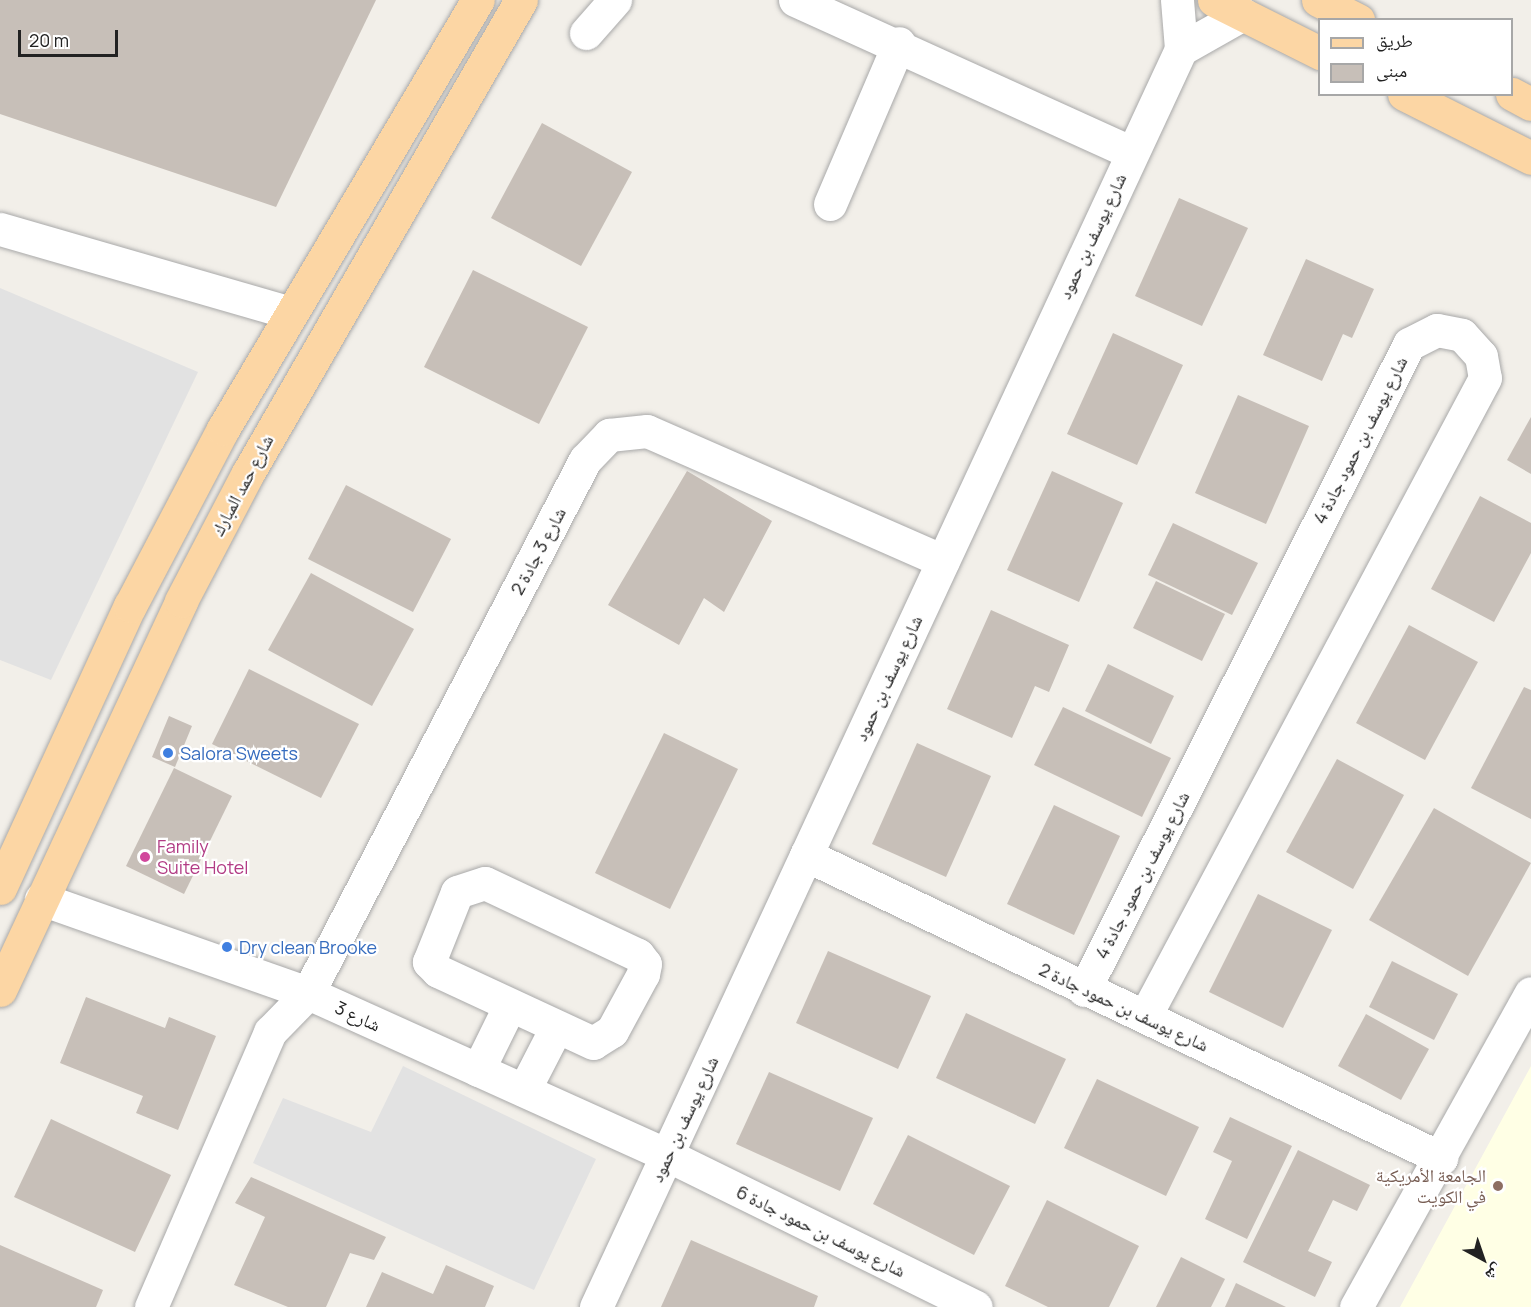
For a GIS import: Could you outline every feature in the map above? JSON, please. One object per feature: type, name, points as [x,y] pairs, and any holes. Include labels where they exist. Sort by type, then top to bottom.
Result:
[{"type":"main road","points":[[0,888],[130,606],[288,312],[478,0]]},
{"type":"main road","name":"شارع حمد المبارك","points":[[0,990],[181,601],[248,473],[521,0]]},
{"type":"main road","points":[[1214,0],[1318,52]]},
{"type":"main road","points":[[1318,0],[1354,18]]},
{"type":"main road","points":[[1513,95],[1531,104]]},
{"type":"main road","points":[[1408,96],[1531,158]]},
{"type":"street","points":[[586,33],[615,0]]},
{"type":"street","points":[[795,0],[899,43],[1130,152]]},
{"type":"street","points":[[1177,0],[1181,49],[1243,14]]},
{"type":"street","points":[[830,204],[899,43]]},
{"type":"street","name":"شارع يوسف بن حمود","points":[[596,1307],[943,561],[1130,152],[1181,49]]},
{"type":"street","points":[[0,229],[288,312]]},
{"type":"street","name":"شارع يوسف بن حمود جادة 4","points":[[1084,990],[1409,344],[1437,330],[1462,335],[1481,356],[1485,378],[1146,1016]]},
{"type":"street","name":"شارع 3 جادة 2","points":[[151,1307],[270,1032],[308,993],[585,460],[609,435],[647,431],[943,561]]},
{"type":"street","name":"شارع يوسف بن حمود جادة 2","points":[[806,855],[1084,990],[1146,1016],[1441,1158]]},
{"type":"street","points":[[485,883],[638,955],[645,964],[612,1031],[602,1039],[593,1043],[556,1028],[510,1007],[429,962],[458,892],[470,884],[485,883]]},
{"type":"street","name":"شارع 3","points":[[41,899],[308,993],[667,1155]]},
{"type":"street","points":[[1356,1307],[1531,993]]},
{"type":"street","points":[[478,1070],[510,1007]]},
{"type":"street","points":[[524,1090],[556,1028]]},
{"type":"street","name":"شارع يوسف بن حمود جادة 6","points":[[667,1155],[976,1307]]},
{"type":"shaded area","points":[[0,288],[198,372],[51,680],[0,660]]},
{"type":"shaded area","points":[[403,1066],[596,1159],[534,1290],[253,1163],[283,1098],[371,1132]]},
{"type":"shaded area","name":"الجامعة الأمريكية في الكويت","points":[[1531,1066],[1531,1307],[1400,1307]]},
{"type":"building","points":[[0,0],[376,0],[276,207],[0,114]]},
{"type":"building","points":[[542,123],[632,172],[581,266],[491,218]]},
{"type":"building","points":[[1179,198],[1248,228],[1202,326],[1135,296]]},
{"type":"building","points":[[1306,259],[1374,289],[1352,338],[1343,334],[1322,381],[1263,355]]},
{"type":"building","points":[[473,270],[588,327],[539,424],[424,367]]},
{"type":"building","points":[[1113,333],[1183,365],[1137,465],[1067,434]]},
{"type":"building","points":[[1238,395],[1309,426],[1266,524],[1195,493]]},
{"type":"building","points":[[1531,417],[1531,474],[1507,460]]},
{"type":"building","points":[[687,471],[772,521],[724,612],[704,598],[679,645],[608,605]]},
{"type":"building","points":[[1052,471],[1123,503],[1079,602],[1007,570]]},
{"type":"building","points":[[346,485],[451,539],[413,612],[308,559]]},
{"type":"building","points":[[1480,496],[1531,523],[1531,553],[1494,622],[1431,589]]},
{"type":"building","points":[[1173,523],[1258,563],[1232,615],[1148,575]]},
{"type":"building","points":[[311,573],[414,629],[372,706],[268,650]]},
{"type":"building","points":[[1156,581],[1225,614],[1202,661],[1133,628]]},
{"type":"building","points":[[991,610],[1069,645],[1049,692],[1035,686],[1012,738],[947,709]]},
{"type":"building","points":[[1409,625],[1478,662],[1425,760],[1356,723]]},
{"type":"building","points":[[1108,664],[1174,696],[1151,744],[1085,711]]},
{"type":"building","points":[[249,669],[359,724],[321,798],[212,744]]},
{"type":"building","points":[[1524,687],[1531,690],[1531,819],[1471,788]]},
{"type":"building","points":[[1063,707],[1171,758],[1142,817],[1034,765]]},
{"type":"building","points":[[169,716],[192,726],[175,767],[152,757]]},
{"type":"building","points":[[664,733],[738,769],[670,909],[595,873]]},
{"type":"building","points":[[917,743],[991,776],[946,877],[872,844]]},
{"type":"building","points":[[1337,759],[1404,795],[1353,889],[1286,852]]},
{"type":"building","points":[[174,768],[232,796],[184,894],[126,866]]},
{"type":"building","points":[[1054,805],[1120,836],[1074,935],[1007,904]]},
{"type":"building","points":[[1434,808],[1531,863],[1468,976],[1369,920]]},
{"type":"building","points":[[1258,894],[1332,930],[1283,1028],[1209,992]]},
{"type":"building","points":[[828,951],[931,996],[898,1069],[796,1023]]},
{"type":"building","points":[[1392,961],[1458,994],[1434,1040],[1369,1007]]},
{"type":"building","points":[[86,997],[165,1028],[169,1017],[216,1036],[178,1130],[136,1113],[143,1096],[60,1063]]},
{"type":"building","points":[[966,1013],[1066,1059],[1035,1124],[936,1078]]},
{"type":"building","points":[[1366,1014],[1429,1049],[1401,1100],[1338,1066]]},
{"type":"building","points":[[769,1072],[873,1118],[840,1191],[736,1144]]},
{"type":"building","points":[[1097,1079],[1199,1127],[1166,1196],[1064,1148]]},
{"type":"building","points":[[1230,1117],[1292,1146],[1247,1239],[1205,1219],[1232,1161],[1213,1152]]},
{"type":"building","points":[[51,1119],[171,1175],[135,1252],[14,1197]]},
{"type":"building","points":[[908,1135],[1010,1186],[974,1255],[873,1204]]},
{"type":"building","points":[[1298,1150],[1370,1185],[1357,1211],[1333,1200],[1308,1251],[1332,1262],[1315,1297],[1243,1262]]},
{"type":"building","points":[[251,1177],[386,1237],[374,1260],[350,1253],[326,1307],[288,1307],[234,1285],[265,1217],[235,1203]]},
{"type":"building","points":[[1047,1200],[1139,1246],[1109,1307],[1048,1307],[1005,1286]]},
{"type":"building","points":[[691,1240],[818,1296],[814,1307],[661,1307]]},
{"type":"building","points":[[0,1245],[103,1290],[96,1307],[0,1307]]},
{"type":"building","points":[[1181,1257],[1225,1279],[1211,1307],[1156,1307]]},
{"type":"building","points":[[446,1265],[494,1286],[485,1307],[366,1307],[382,1272],[433,1294]]},
{"type":"building","points":[[1236,1283],[1286,1307],[1225,1307]]},
{"type":"place","name":"Salora Sweets","points":[[168,753]]},
{"type":"place","name":"Family Suite Hotel","points":[[145,857]]},
{"type":"place","name":"Dry clean Brooke","points":[[227,947]]},
{"type":"place","name":"الجامعة الأمريكية في الكويت","points":[[1498,1186]]}]
